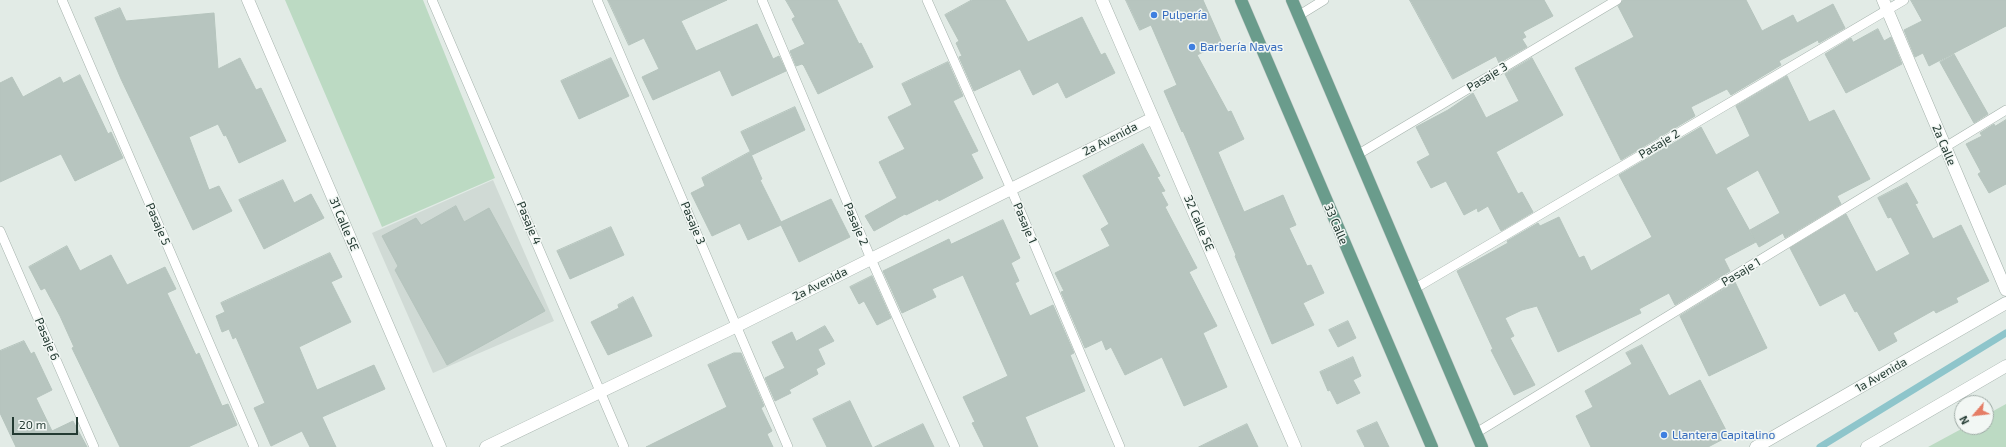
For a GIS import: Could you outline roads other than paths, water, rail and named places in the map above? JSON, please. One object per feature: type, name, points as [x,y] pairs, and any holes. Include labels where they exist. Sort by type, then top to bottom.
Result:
[{"type":"main road","name":"33 Calle","points":[[1241,0],[1432,447]]},
{"type":"main road","points":[[1292,0],[1482,447]]},
{"type":"street","name":"31 Calle SE","points":[[248,0],[440,447]]},
{"type":"street","name":"32 Calle SE","points":[[1102,0],[1295,447]]},
{"type":"street","name":"2a Calle","points":[[1885,5],[2006,290]]},
{"type":"street","name":"2a Avenida","points":[[486,447],[737,326],[1153,118]]},
{"type":"street","name":"1a Avenida","points":[[1756,447],[2006,303]]},
{"type":"street","points":[[1867,447],[2006,366]]},
{"type":"lane","name":"Pasaje 5","points":[[62,0],[254,447]]},
{"type":"lane","name":"Pasaje 4","points":[[432,0],[624,447]]},
{"type":"lane","name":"Pasaje 3","points":[[597,0],[788,447]]},
{"type":"lane","name":"Pasaje 2","points":[[762,0],[871,259],[955,447]]},
{"type":"lane","name":"Pasaje 1","points":[[927,0],[1011,189],[1120,447]]},
{"type":"lane","points":[[1298,16],[1324,0]]},
{"type":"lane","name":"Pasaje 3","points":[[1358,155],[1617,0]]},
{"type":"lane","name":"Pasaje 2","points":[[1414,289],[1885,5],[1904,0]]},
{"type":"lane","name":"Pasaje 1","points":[[1476,433],[2006,110]]},
{"type":"lane","name":"Pasaje 6","points":[[0,231],[94,447]]},
{"type":"waterway","points":[[1820,447],[2006,333]]},
{"type":"place","name":"Pulpería","points":[[1154,15]]},
{"type":"place","name":"Barbería Navas","points":[[1192,47]]},
{"type":"place","name":"Llantera Capitalino","points":[[1664,435]]}]
